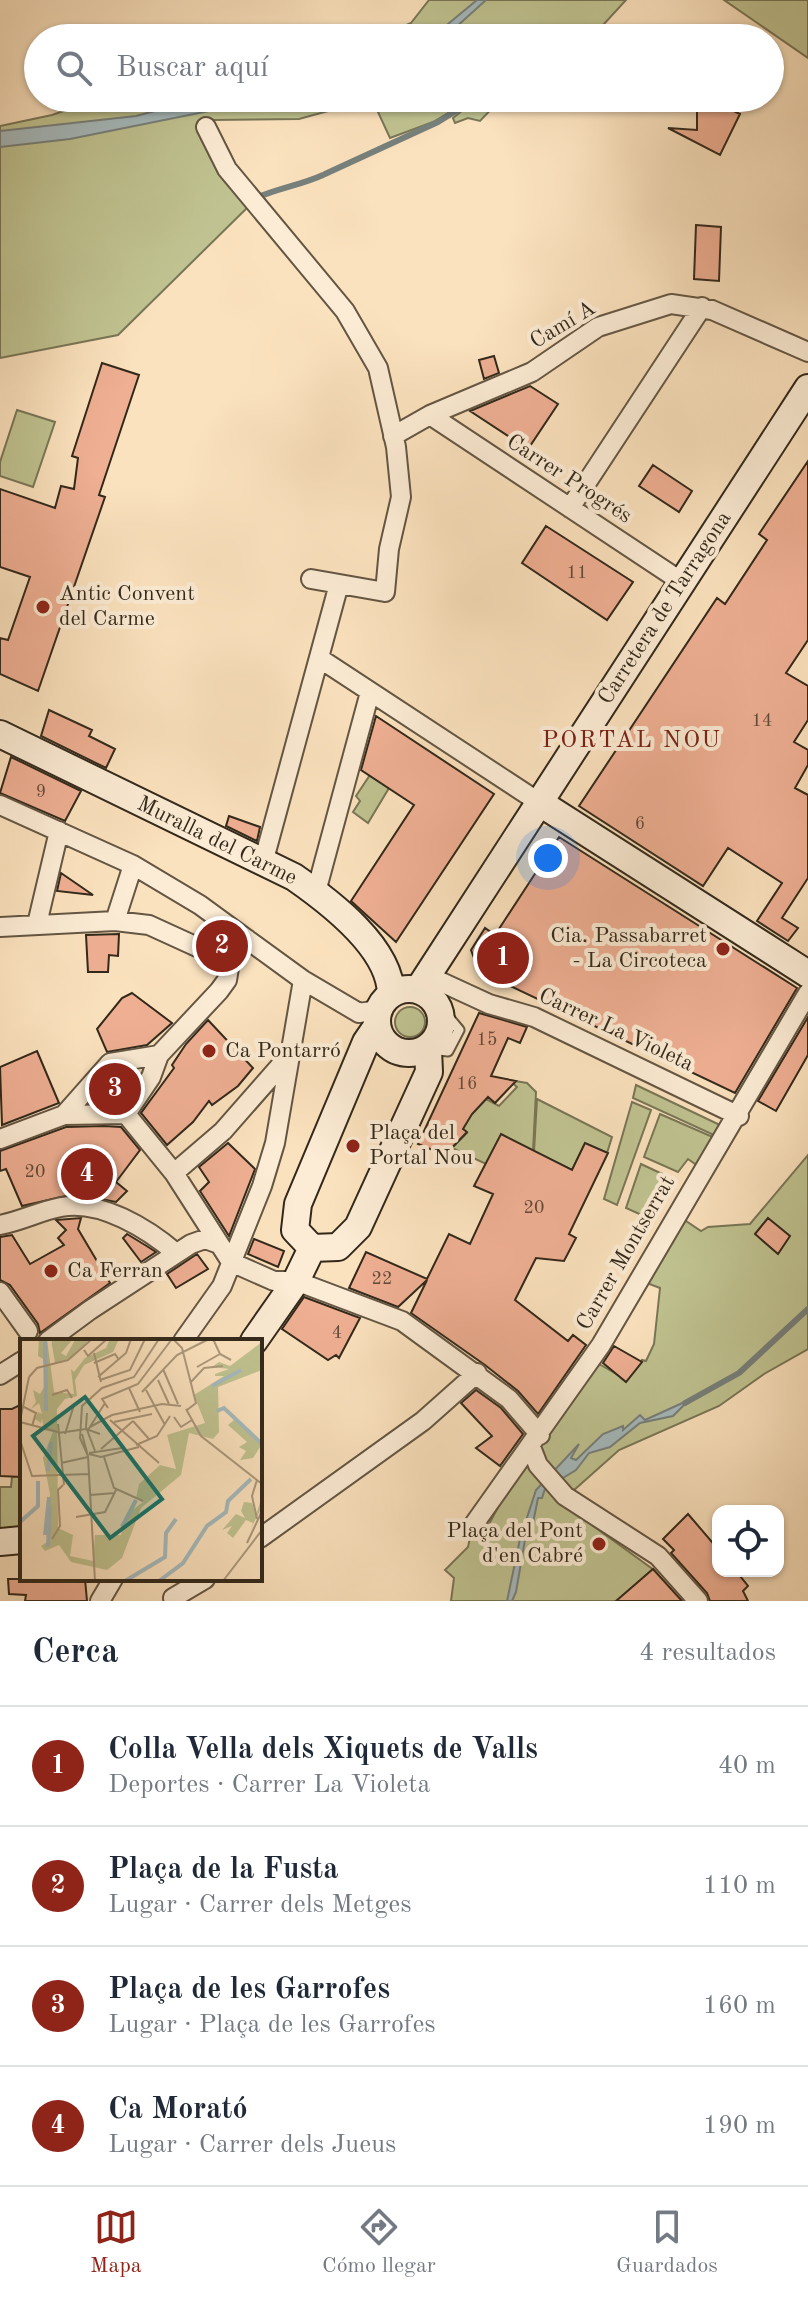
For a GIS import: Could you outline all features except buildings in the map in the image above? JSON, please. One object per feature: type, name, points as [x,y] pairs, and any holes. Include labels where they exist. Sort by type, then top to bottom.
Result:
[{"type":"main road","name":"Carretera de Tarragona","points":[[426,988],[537,801],[808,388]]},
{"type":"main road","name":"Muralla del Carme","points":[[0,734],[264,858],[316,892],[377,951],[387,965],[382,1010]]},
{"type":"main road","points":[[537,801],[808,974]]},
{"type":"main road","points":[[426,988],[441,1020],[435,1057],[358,1227],[338,1247],[312,1248],[295,1230],[298,1204],[366,1042],[382,1010],[399,989],[426,988]]},
{"type":"main road","points":[[382,1010],[388,1045],[398,1051],[435,1057]]},
{"type":"main road","points":[[255,1339],[296,1281],[312,1248]]},
{"type":"main road","points":[[0,1542],[20,1540]]},
{"type":"street","points":[[206,127],[227,169],[345,311],[378,368],[393,436],[401,497],[389,549],[385,592],[311,579]]},
{"type":"street","name":"Camí A","points":[[393,436],[430,415],[532,372],[598,327],[671,304],[702,307],[808,352]]},
{"type":"street","points":[[570,508],[702,307]]},
{"type":"street","name":"Carrer Progrés","points":[[430,415],[682,582]]},
{"type":"street","points":[[264,858],[339,584]]},
{"type":"street","points":[[319,658],[537,801]]},
{"type":"street","points":[[316,892],[370,692]]},
{"type":"street","points":[[0,805],[133,865],[213,913],[303,980],[359,1013],[382,1010]]},
{"type":"street","points":[[37,924],[59,831]]},
{"type":"street","points":[[115,921],[133,865]]},
{"type":"street","points":[[0,927],[115,921],[149,925],[230,962]]},
{"type":"street","points":[[126,1114],[151,1077],[159,1055],[227,980],[230,962],[247,939]]},
{"type":"street","points":[[184,1339],[222,1286],[234,1249],[248,1225],[275,1143],[303,980]]},
{"type":"street","name":"Carrer La Violeta","points":[[426,988],[534,1017],[739,1116]]},
{"type":"street","name":"Carrer Montserrat","points":[[472,1527],[536,1446],[601,1345],[704,1166],[739,1116],[808,993]]},
{"type":"street","points":[[64,1115],[110,1063],[159,1055]]},
{"type":"street","points":[[174,1173],[223,1131],[288,1057]]},
{"type":"street","points":[[0,1139],[64,1115],[126,1114]]},
{"type":"street","points":[[126,1114],[174,1173],[231,1262],[278,1282],[296,1281],[402,1321],[477,1373],[509,1399],[536,1446],[538,1465],[565,1496],[595,1518],[622,1527],[658,1556],[698,1601]]},
{"type":"street","points":[[0,1225],[69,1207],[131,1222],[149,1230],[176,1253]]},
{"type":"street","points":[[51,1339],[176,1253],[205,1239],[219,1244]]},
{"type":"street","points":[[0,1292],[28,1331]]},
{"type":"street","points":[[0,1375],[20,1362]]},
{"type":"street","points":[[262,1537],[423,1421],[477,1373]]},
{"type":"street","points":[[100,1601],[112,1581]]},
{"type":"street","points":[[173,1598],[202,1581]]},
{"type":"green space","points":[[429,0],[626,0],[604,24],[409,24]]},
{"type":"green space","points":[[724,0],[808,0],[808,58],[784,41],[784,24],[759,24]]},
{"type":"green space","points":[[61,112],[325,112],[299,119],[211,120],[251,204],[118,335],[0,358],[0,126]]},
{"type":"green space","points":[[378,112],[450,112],[433,122],[390,138]]},
{"type":"green space","points":[[460,112],[489,112],[480,121],[468,118],[455,123],[453,118]]},
{"type":"green space","points":[[17,410],[55,422],[33,487],[0,476],[0,462]]},
{"type":"green space","points":[[370,775],[389,788],[368,823],[353,812],[360,801],[356,796]]},
{"type":"green space","points":[[410,1007],[421,1011],[425,1022],[421,1033],[410,1037],[399,1033],[395,1022],[399,1011]]},
{"type":"green space","points":[[509,1080],[527,1083],[536,1092],[533,1151],[486,1164],[452,1148],[467,1133],[461,1126],[486,1099],[499,1106],[517,1087]]},
{"type":"green space","points":[[636,1085],[722,1126],[716,1136],[633,1098]]},
{"type":"green space","points":[[537,1099],[612,1137],[607,1153],[585,1143],[572,1170],[534,1152]]},
{"type":"green space","points":[[632,1102],[651,1110],[617,1205],[604,1199]]},
{"type":"green space","points":[[660,1114],[715,1138],[698,1166],[688,1159],[678,1172],[644,1157]]},
{"type":"green space","points":[[808,1155],[808,1349],[764,1374],[719,1406],[619,1450],[573,1491],[592,1525],[654,1570],[618,1601],[451,1601],[454,1578],[445,1570],[468,1547],[471,1533],[488,1526],[511,1483],[599,1364],[627,1380],[642,1360],[646,1361],[654,1344],[660,1288],[644,1282],[680,1217],[701,1231],[708,1227],[750,1224]]},
{"type":"green space","points":[[641,1164],[673,1179],[646,1217],[626,1208]]},
{"type":"green space","points":[[20,1475],[20,1530],[0,1532],[0,1487],[11,1487],[12,1477]]},
{"type":"shaded area","points":[[477,0],[486,0],[459,24],[448,24]]},
{"type":"shaded area","points":[[151,112],[204,112],[70,139],[0,147],[0,131]]},
{"type":"shaded area","points":[[689,1400],[673,1416],[640,1423],[610,1447],[589,1453],[576,1470],[545,1489],[542,1498],[538,1498],[532,1528],[526,1534],[516,1592],[512,1601],[507,1601],[520,1539],[536,1490],[579,1444],[571,1458],[576,1460],[603,1434],[623,1426],[623,1430],[640,1415],[645,1420]]},
{"type":"waterway","points":[[325,174],[454,112]]},
{"type":"waterway","points":[[256,198],[323,175]]},
{"type":"waterway","points":[[685,1403],[739,1373],[808,1309]]},
{"type":"place","name":"Antic Convent del Carme","points":[[43,607]]},
{"type":"place","name":"Plaça de la Fusta","points":[[222,946]]},
{"type":"place","name":"Cia. Passabarret - La Circoteca","points":[[723,949]]},
{"type":"place","name":"Colla Vella dels Xiquets de Valls","points":[[503,958]]},
{"type":"place","name":"Ca Pontarró","points":[[209,1051]]},
{"type":"place","name":"Plaça de les Garrofes","points":[[115,1089]]},
{"type":"place","name":"Plaça del Portal Nou","points":[[353,1146]]},
{"type":"place","name":"Ca Morató","points":[[87,1174]]},
{"type":"place","name":"Ca Ferran","points":[[51,1271]]},
{"type":"place","name":"Plaça del Pont d'en Cabré","points":[[599,1544]]},
{"type":"district","name":"PORTAL NOU","points":[[632,741]]}]
